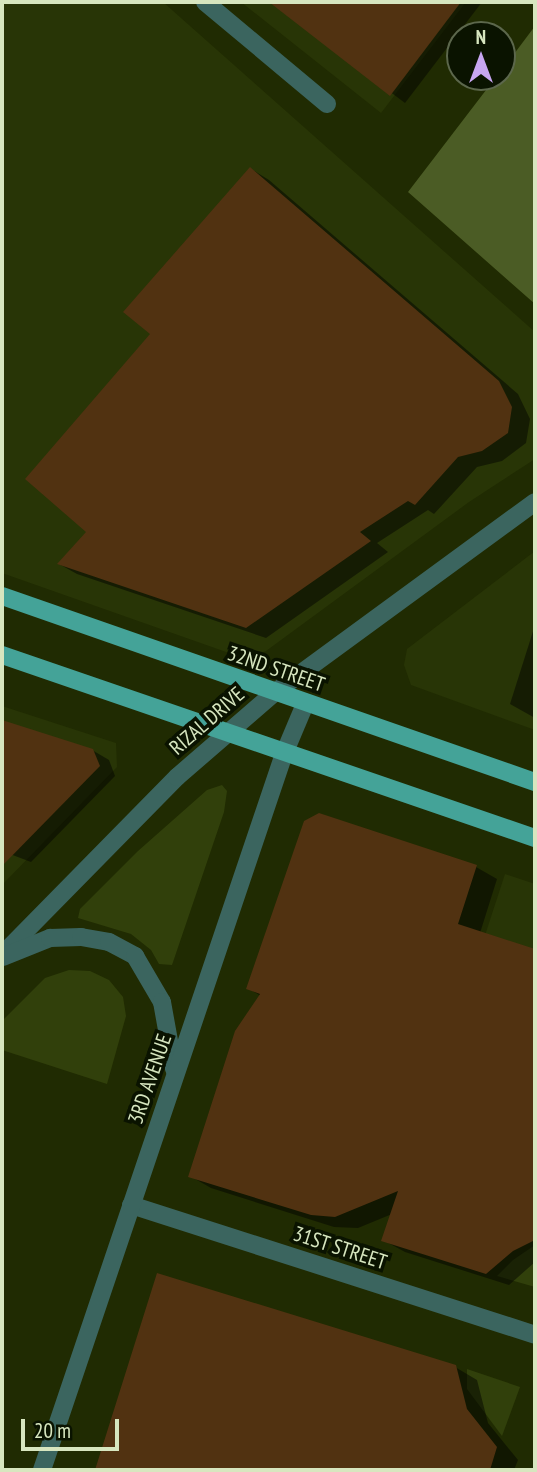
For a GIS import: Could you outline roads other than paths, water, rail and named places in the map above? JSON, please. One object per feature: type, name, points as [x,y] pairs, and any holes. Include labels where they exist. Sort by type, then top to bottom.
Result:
[{"type":"main road","name":"32ND STREET","points":[[2,596],[305,704],[535,782]]},
{"type":"main road","points":[[2,655],[535,838]]},
{"type":"street","points":[[205,2],[327,104]]},
{"type":"street","name":"RIZAL DRIVE","points":[[2,956],[84,867],[274,693],[535,502]]},
{"type":"street","name":"3RD AVENUE","points":[[42,1470],[284,754],[305,704]]},
{"type":"street","points":[[2,956],[50,938],[81,937],[110,942],[135,956],[162,1002],[175,1076]]},
{"type":"street","name":"31ST STREET","points":[[131,1205],[535,1335]]}]
